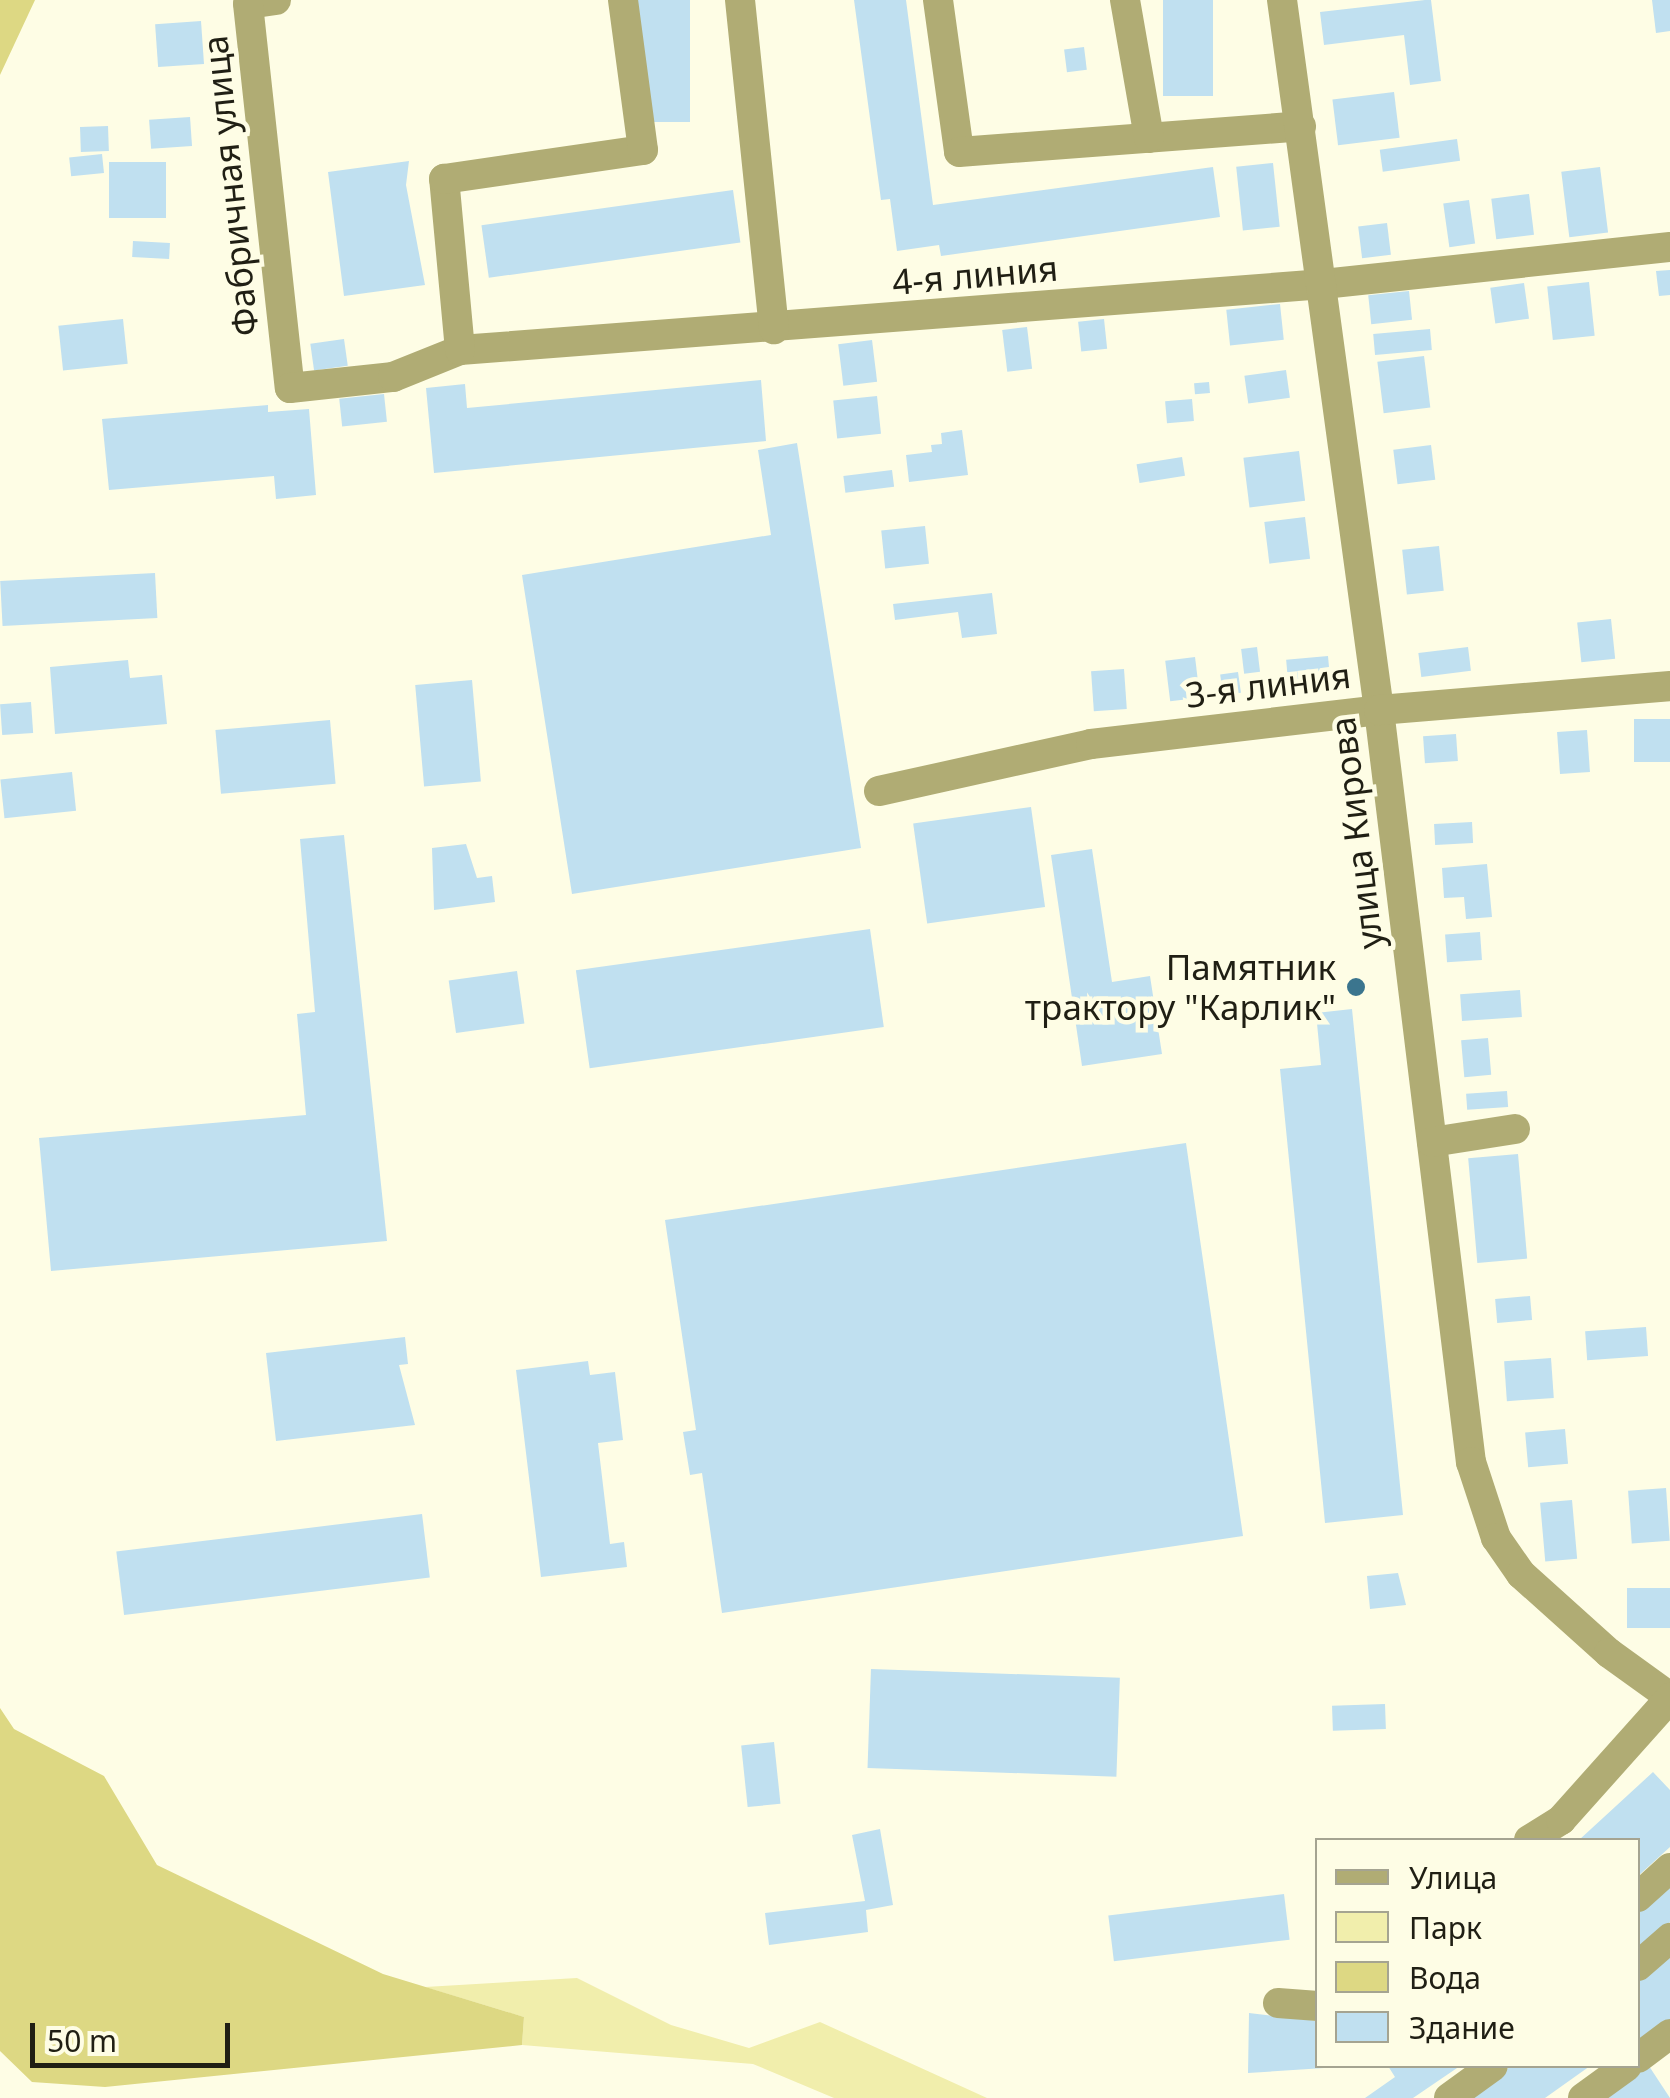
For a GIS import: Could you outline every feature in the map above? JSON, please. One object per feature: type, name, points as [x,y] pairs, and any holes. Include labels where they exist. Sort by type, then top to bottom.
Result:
[{"type":"street","name":"Фабричная улица","points":[[276,0],[248,4],[290,388]]},
{"type":"street","points":[[460,350],[444,179],[643,150],[624,0]]},
{"type":"street","points":[[740,0],[774,329]]},
{"type":"street","points":[[938,0],[959,152],[1300,126]]},
{"type":"street","points":[[1124,0],[1149,138]]},
{"type":"street","name":"улица Кирова","points":[[1282,0],[1324,284],[1379,710],[1470,1462],[1496,1538],[1550,1603],[1670,1698]]},
{"type":"street","name":"4-я линия","points":[[290,388],[393,377],[460,350],[1324,284],[1670,247]]},
{"type":"street","name":"3-я линия","points":[[879,791],[1090,744],[1379,710],[1670,686]]},
{"type":"street","points":[[1432,1142],[1515,1129]]},
{"type":"street","points":[[1532,1838],[1561,1820],[1670,1698]]},
{"type":"street","points":[[1640,1895],[1670,1868]]},
{"type":"street","points":[[1640,1964],[1670,1938]]},
{"type":"street","points":[[1278,2003],[1315,2006]]},
{"type":"street","points":[[1450,2098],[1490,2068]]},
{"type":"street","points":[[1583,2098],[1623,2068]]},
{"type":"green space","points":[[577,1978],[671,2025],[749,2048],[820,2022],[987,2098],[834,2098],[753,2064],[522,2045],[524,2017],[425,1987]]},
{"type":"water","points":[[0,0],[35,0],[0,75]]},
{"type":"water","points":[[0,1708],[14,1729],[104,1776],[157,1865],[383,1974],[524,2017],[522,2045],[105,2087],[32,2082],[0,2051]]},
{"type":"building","points":[[637,0],[690,0],[690,122],[637,122]]},
{"type":"building","points":[[854,0],[906,0],[933,205],[1213,167],[1220,217],[941,256],[939,245],[897,251],[890,199],[881,200]]},
{"type":"building","points":[[1163,0],[1213,0],[1213,96],[1163,96]]},
{"type":"building","points":[[1431,0],[1441,81],[1410,85],[1404,35],[1324,45],[1320,12]]},
{"type":"building","points":[[1652,0],[1670,0],[1670,31],[1656,33]]},
{"type":"building","points":[[201,21],[204,64],[158,67],[155,24]]},
{"type":"building","points":[[1084,47],[1087,70],[1067,72],[1064,49]]},
{"type":"building","points":[[1394,92],[1400,138],[1338,145],[1332,100]]},
{"type":"building","points":[[190,117],[192,146],[151,149],[149,120]]},
{"type":"building","points":[[108,126],[109,151],[81,152],[80,127]]},
{"type":"building","points":[[1457,139],[1460,161],[1383,172],[1380,150]]},
{"type":"building","points":[[102,154],[104,173],[71,176],[69,157]]},
{"type":"building","points":[[409,161],[406,185],[425,285],[344,296],[328,172]]},
{"type":"building","points":[[109,162],[166,162],[166,218],[109,218]]},
{"type":"building","points":[[1273,163],[1280,227],[1243,231],[1236,167]]},
{"type":"building","points":[[1600,167],[1608,233],[1569,237],[1561,172]]},
{"type":"building","points":[[733,190],[740,242],[489,278],[481,225]]},
{"type":"building","points":[[1529,194],[1534,235],[1496,239],[1491,199]]},
{"type":"building","points":[[1469,200],[1475,244],[1449,247],[1443,204]]},
{"type":"building","points":[[1387,223],[1391,255],[1362,258],[1358,227]]},
{"type":"building","points":[[133,241],[170,243],[169,259],[132,257]]},
{"type":"building","points":[[1670,270],[1670,295],[1659,296],[1656,271]]},
{"type":"building","points":[[1589,282],[1595,336],[1553,340],[1547,286]]},
{"type":"building","points":[[1524,283],[1529,319],[1495,323],[1490,288]]},
{"type":"building","points":[[1409,291],[1412,320],[1371,324],[1368,295]]},
{"type":"building","points":[[1280,304],[1284,340],[1230,345],[1226,310]]},
{"type":"building","points":[[123,319],[128,364],[63,371],[58,326]]},
{"type":"building","points":[[1104,319],[1107,349],[1081,352],[1078,322]]},
{"type":"building","points":[[1027,327],[1032,369],[1007,372],[1002,330]]},
{"type":"building","points":[[1430,329],[1432,350],[1375,355],[1373,334]]},
{"type":"building","points":[[344,339],[348,366],[314,370],[310,344]]},
{"type":"building","points":[[872,340],[877,382],[843,386],[838,344]]},
{"type":"building","points":[[1424,356],[1430,408],[1384,413],[1377,362]]},
{"type":"building","points":[[1286,370],[1290,398],[1248,404],[1244,376]]},
{"type":"building","points":[[761,380],[766,441],[434,473],[426,388],[465,384],[467,408]]},
{"type":"building","points":[[1209,382],[1210,393],[1195,394],[1194,383]]},
{"type":"building","points":[[384,394],[387,422],[342,427],[339,399]]},
{"type":"building","points":[[877,396],[881,434],[837,438],[833,401]]},
{"type":"building","points":[[1192,399],[1194,421],[1167,423],[1165,401]]},
{"type":"building","points":[[268,405],[268,412],[309,409],[316,495],[276,499],[274,476],[109,490],[102,419]]},
{"type":"building","points":[[962,430],[968,475],[909,482],[906,455],[932,452],[931,445],[942,444],[941,433]]},
{"type":"building","points":[[797,443],[861,848],[572,894],[522,575],[771,535],[758,450]]},
{"type":"building","points":[[1431,445],[1435,480],[1398,484],[1393,450]]},
{"type":"building","points":[[1299,451],[1305,501],[1250,507],[1243,458]]},
{"type":"building","points":[[1182,457],[1185,476],[1140,483],[1137,464]]},
{"type":"building","points":[[892,470],[894,487],[845,493],[843,476]]},
{"type":"building","points":[[1305,517],[1310,559],[1269,564],[1264,522]]},
{"type":"building","points":[[925,526],[929,564],[885,568],[881,531]]},
{"type":"building","points":[[1439,546],[1444,591],[1407,595],[1402,550]]},
{"type":"building","points":[[155,573],[157,618],[3,626],[0,581]]},
{"type":"building","points":[[992,593],[997,634],[962,638],[958,612],[895,620],[893,604]]},
{"type":"building","points":[[1611,619],[1615,659],[1581,662],[1577,623]]},
{"type":"building","points":[[1257,647],[1260,672],[1244,674],[1241,649]]},
{"type":"building","points":[[1468,647],[1471,671],[1421,677],[1418,653]]},
{"type":"building","points":[[1328,656],[1330,681],[1288,685],[1286,660]]},
{"type":"building","points":[[1195,657],[1200,698],[1170,701],[1165,661]]},
{"type":"building","points":[[128,660],[130,678],[162,675],[167,724],[55,734],[50,667]]},
{"type":"building","points":[[1124,669],[1127,709],[1094,711],[1091,671]]},
{"type":"building","points":[[1238,672],[1241,693],[1223,695],[1220,675]]},
{"type":"building","points":[[472,680],[481,782],[424,787],[415,685]]},
{"type":"building","points":[[31,702],[33,733],[2,735],[0,704]]},
{"type":"building","points":[[1634,719],[1670,719],[1670,762],[1634,762]]},
{"type":"building","points":[[330,720],[336,784],[221,794],[215,730]]},
{"type":"building","points":[[1587,730],[1590,772],[1560,774],[1557,732]]},
{"type":"building","points":[[1456,734],[1458,761],[1425,763],[1423,736]]},
{"type":"building","points":[[72,772],[76,811],[4,818],[0,780]]},
{"type":"building","points":[[1031,807],[1045,907],[927,924],[913,824]]},
{"type":"building","points":[[1472,822],[1473,843],[1435,845],[1434,824]]},
{"type":"building","points":[[344,835],[387,1241],[51,1271],[39,1138],[306,1115],[297,1014],[315,1012],[300,839]]},
{"type":"building","points":[[466,844],[477,878],[492,876],[495,902],[434,910],[432,848]]},
{"type":"building","points":[[1092,849],[1112,982],[1150,976],[1162,1054],[1082,1066],[1051,855]]},
{"type":"building","points":[[1487,864],[1492,917],[1466,919],[1464,897],[1444,898],[1442,868]]},
{"type":"building","points":[[870,929],[884,1027],[590,1068],[576,970]]},
{"type":"building","points":[[1480,932],[1482,960],[1447,962],[1445,934]]},
{"type":"building","points":[[517,971],[524,1023],[456,1033],[449,981]]},
{"type":"building","points":[[1520,990],[1522,1017],[1462,1021],[1460,994]]},
{"type":"building","points":[[1352,1009],[1403,1515],[1325,1523],[1280,1069],[1321,1065],[1316,1013]]},
{"type":"building","points":[[1488,1038],[1491,1075],[1464,1077],[1461,1040]]},
{"type":"building","points":[[1507,1091],[1508,1107],[1467,1110],[1466,1094]]},
{"type":"building","points":[[1186,1143],[1243,1536],[722,1613],[702,1473],[690,1475],[683,1432],[696,1430],[665,1220]]},
{"type":"building","points":[[1518,1154],[1527,1259],[1477,1263],[1468,1158]]},
{"type":"building","points":[[1530,1296],[1532,1320],[1497,1323],[1495,1299]]},
{"type":"building","points":[[1646,1327],[1648,1356],[1587,1360],[1585,1331]]},
{"type":"building","points":[[405,1337],[408,1364],[399,1365],[415,1425],[276,1441],[266,1353]]},
{"type":"building","points":[[1551,1358],[1554,1398],[1507,1401],[1504,1361]]},
{"type":"building","points":[[588,1361],[590,1375],[615,1372],[623,1440],[598,1443],[610,1544],[624,1542],[627,1567],[541,1577],[516,1370]]},
{"type":"building","points":[[1565,1429],[1568,1464],[1528,1467],[1525,1432]]},
{"type":"building","points":[[1666,1488],[1670,1541],[1632,1544],[1628,1491]]},
{"type":"building","points":[[1572,1500],[1577,1559],[1545,1562],[1540,1503]]},
{"type":"building","points":[[422,1514],[430,1578],[124,1615],[116,1552]]},
{"type":"building","points":[[1398,1573],[1406,1605],[1370,1609],[1367,1576]]},
{"type":"building","points":[[1627,1588],[1670,1588],[1670,1628],[1627,1628]]},
{"type":"building","points":[[871,1669],[1120,1678],[1116,1777],[868,1768]]},
{"type":"building","points":[[1385,1704],[1386,1729],[1333,1731],[1332,1706]]},
{"type":"building","points":[[774,1742],[780,1804],[748,1807],[741,1745]]},
{"type":"building","points":[[1653,1772],[1670,1790],[1670,1847],[1640,1874],[1640,1838],[1581,1838]]},
{"type":"building","points":[[880,1829],[893,1905],[866,1910],[868,1932],[769,1945],[765,1913],[865,1901],[852,1835]]},
{"type":"building","points":[[1670,1880],[1670,1922],[1640,1947],[1640,1905]]},
{"type":"building","points":[[1284,1894],[1290,1940],[1114,1961],[1108,1916]]},
{"type":"building","points":[[1670,1952],[1670,2020],[1640,2046],[1640,1979]]},
{"type":"building","points":[[1249,2013],[1315,2021],[1315,2068],[1324,2068],[1248,2073]]},
{"type":"building","points":[[1647,2063],[1670,2098],[1596,2098],[1640,2068]]},
{"type":"building","points":[[1389,2068],[1457,2068],[1413,2098],[1365,2098],[1395,2077]]},
{"type":"building","points":[[1508,2068],[1587,2068],[1545,2098],[1468,2098]]},
{"type":"place","name":"Памятник трактору \"Карлик\"","points":[[1356,987]]}]
